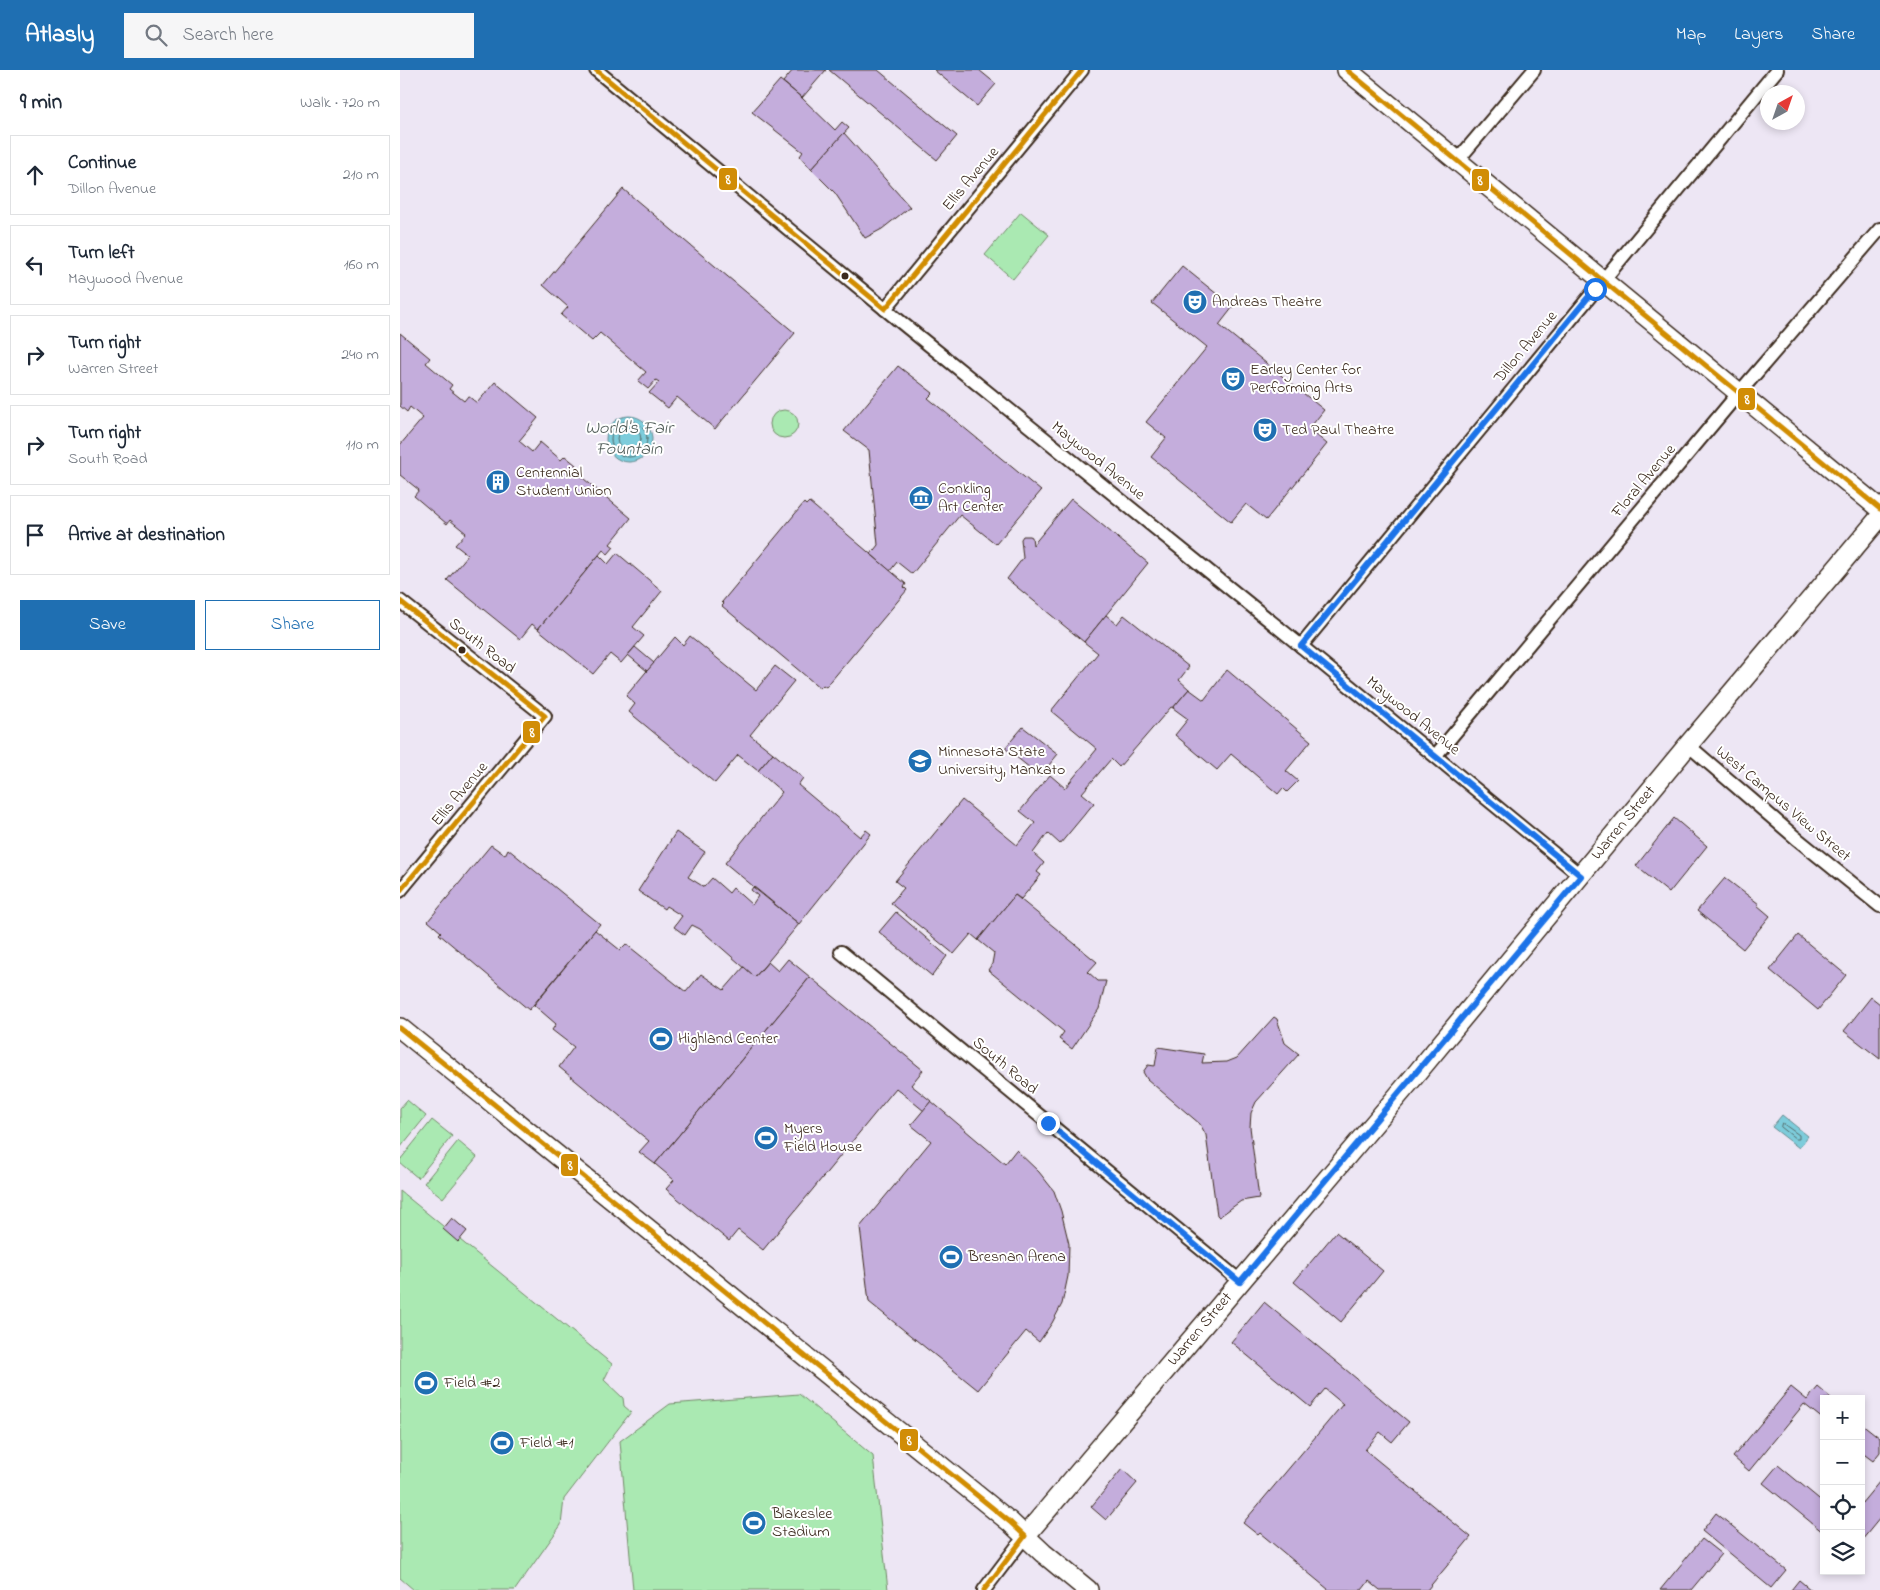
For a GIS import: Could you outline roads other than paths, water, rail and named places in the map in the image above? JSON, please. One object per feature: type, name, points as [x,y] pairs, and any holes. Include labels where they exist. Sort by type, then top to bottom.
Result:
[{"type":"street","name":"Maywood Avenue","points":[[596,70],[885,309],[1581,876]]},
{"type":"street","name":"Ellis Avenue","points":[[885,309],[1082,70]]},
{"type":"street","points":[[1347,70],[1880,509]]},
{"type":"street","points":[[1457,161],[1534,70]]},
{"type":"street","name":"Dillon Avenue","points":[[1301,646],[1777,70]]},
{"type":"street","name":"Floral Avenue","points":[[1436,756],[1739,393],[1880,229]]},
{"type":"street","name":"Warren Street","points":[[984,1590],[1026,1536],[1880,517]]},
{"type":"street","name":"South Road","points":[[400,601],[545,716]]},
{"type":"street","name":"Ellis Avenue","points":[[400,891],[545,716]]},
{"type":"street","name":"West Campus View Street","points":[[1688,745],[1796,838],[1880,906]]},
{"type":"street","name":"South Road","points":[[841,952],[1240,1282]]},
{"type":"street","points":[[400,1028],[1010,1522],[1043,1553],[1088,1590]]},
{"type":"water","name":"World's Fair Fountain","points":[[634,416],[646,422],[651,430],[651,448],[646,456],[638,461],[624,462],[612,456],[607,448],[606,434],[612,422],[620,417]]},
{"type":"water","points":[[1782,1115],[1808,1136],[1799,1148],[1772,1127]]},
{"type":"place","name":"Andreas Theatre","points":[[1195,302]]},
{"type":"place","name":"Earley Center for Performing Arts","points":[[1233,379]]},
{"type":"place","name":"Ted Paul Theatre","points":[[1265,430]]},
{"type":"place","name":"Centennial Student Union","points":[[498,482]]},
{"type":"place","name":"Conkling Art Center","points":[[921,498]]},
{"type":"place","name":"Minnesota State University, Mankato","points":[[920,761]]},
{"type":"place","name":"Highland Center","points":[[661,1039]]},
{"type":"place","name":"Myers Field House","points":[[766,1138]]},
{"type":"place","name":"Bresnan Arena","points":[[951,1257]]},
{"type":"place","name":"Field #2","points":[[426,1383]]},
{"type":"place","name":"Field #1","points":[[502,1443]]},
{"type":"place","name":"Blakeslee Stadium","points":[[754,1523]]}]
